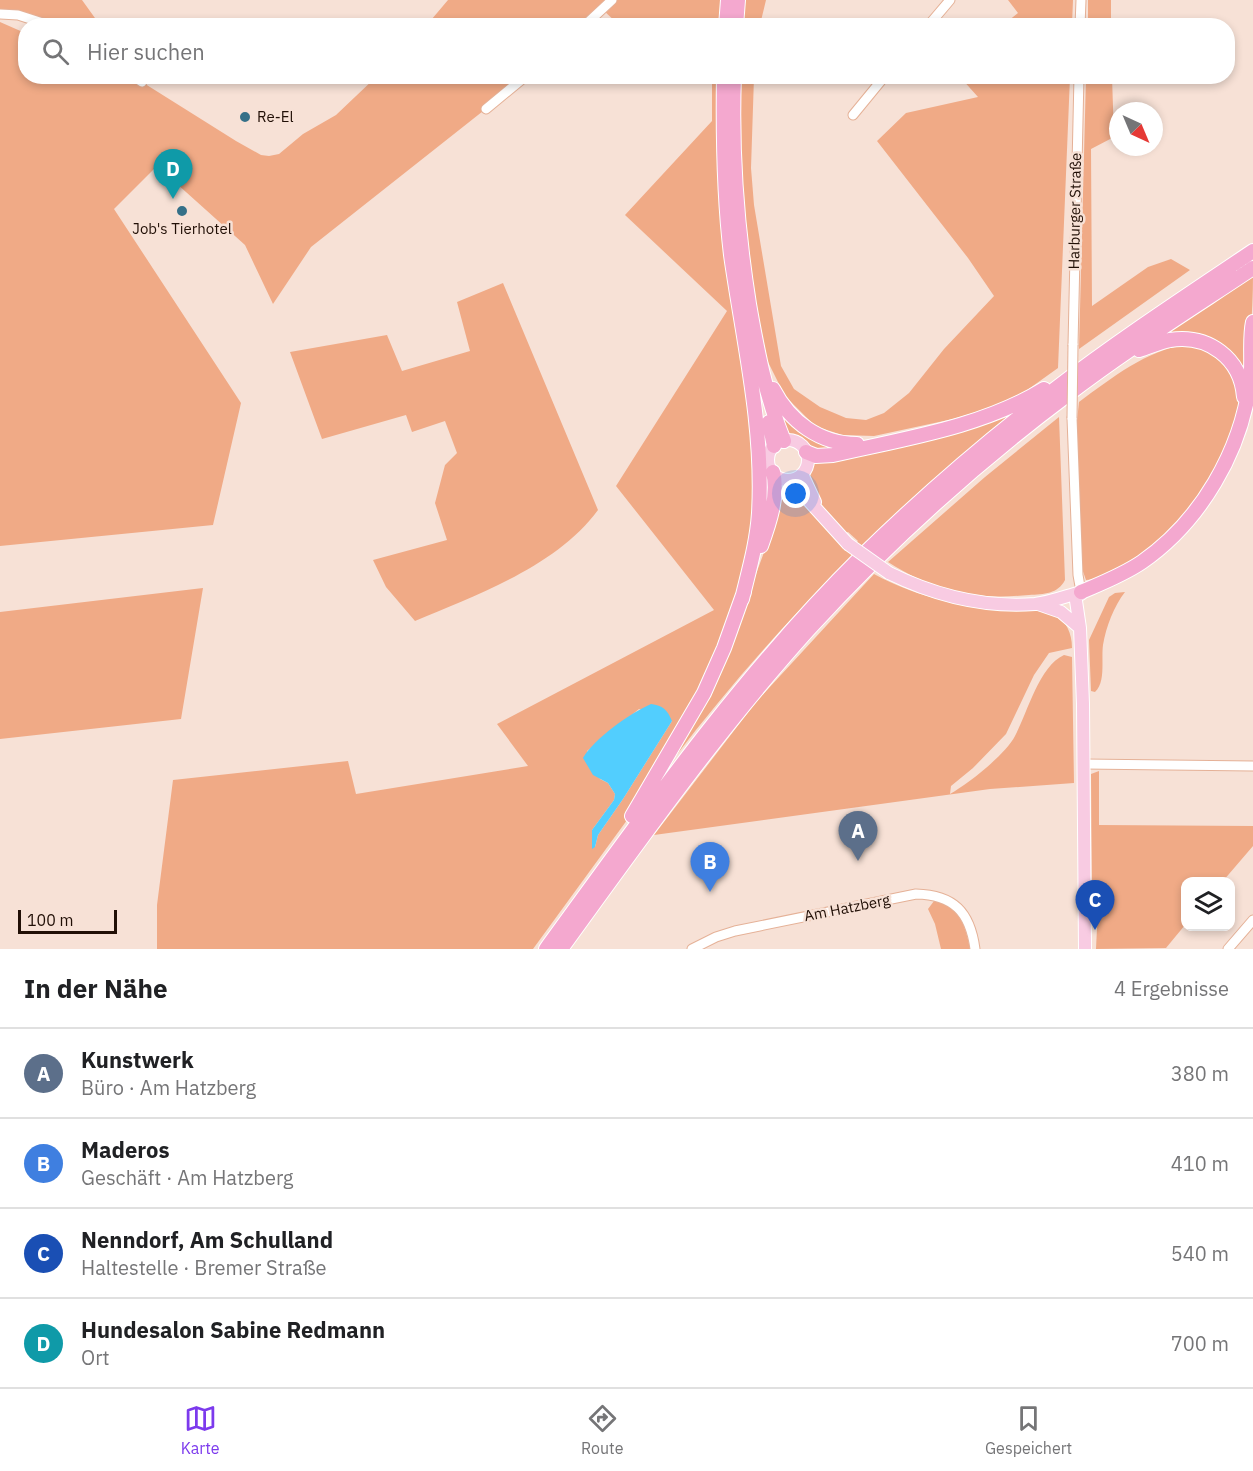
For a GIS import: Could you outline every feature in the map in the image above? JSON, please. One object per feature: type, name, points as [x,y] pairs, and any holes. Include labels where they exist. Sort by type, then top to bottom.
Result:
[{"type":"highway","points":[[727,18],[728,0]]},
{"type":"highway","points":[[737,18],[738,0]]},
{"type":"highway","points":[[724,84],[724,160],[729,228],[747,321],[779,443]]},
{"type":"highway","points":[[734,84],[737,212],[760,492],[757,536],[742,599]]},
{"type":"highway","points":[[546,949],[665,785],[734,697],[798,623],[861,558],[983,446],[1055,389],[1253,251]]},
{"type":"highway","points":[[561,949],[752,694],[809,629],[890,546],[980,465],[1066,396],[1122,355],[1253,268]]},
{"type":"highway","points":[[747,321],[770,384],[779,400],[798,423],[813,433],[841,443],[864,444],[895,441]]},
{"type":"highway","points":[[1078,593],[1125,572],[1143,561],[1180,528],[1205,498],[1230,453],[1244,413],[1250,381],[1253,322]]},
{"type":"highway","points":[[806,452],[816,456],[825,456],[895,441],[1007,408],[1037,393],[1092,354],[1124,339]]},
{"type":"highway","points":[[1122,355],[1176,340],[1195,339],[1214,346],[1228,358],[1237,371],[1243,389],[1244,413]]},
{"type":"highway","points":[[601,873],[704,693],[724,648],[767,528],[774,497],[773,472]]},
{"type":"main road","points":[[779,443],[799,443],[806,452],[808,464],[802,474],[790,480],[782,479],[773,472],[768,460],[770,452],[779,443]]},
{"type":"main road","points":[[802,474],[821,514]]},
{"type":"main road","points":[[790,480],[848,544],[890,573],[928,591],[953,598],[992,604],[1037,604],[1078,593],[1082,611],[1080,628],[1084,764],[1085,949]]},
{"type":"main road","points":[[1037,604],[1061,612],[1080,628]]},
{"type":"street","points":[[593,18],[612,0]]},
{"type":"street","points":[[935,18],[950,0]]},
{"type":"street","points":[[1080,18],[1081,0]]},
{"type":"street","points":[[0,14],[27,18]]},
{"type":"street","points":[[486,109],[516,84]]},
{"type":"street","points":[[853,116],[879,84]]},
{"type":"street","name":"Harburger Straße","points":[[1078,84],[1072,418],[1078,593]]},
{"type":"street","points":[[1084,764],[1253,766]]},
{"type":"street","name":"Am Hatzberg","points":[[692,949],[716,937],[735,931],[916,894],[942,897],[953,903],[969,922],[975,949]]},
{"type":"street","points":[[1228,949],[1253,920]]},
{"type":"shaded area","points":[[0,0],[82,0],[95,18],[19,18],[0,14]]},
{"type":"shaded area","points":[[448,0],[723,0],[722,18],[612,18],[602,9],[592,18],[433,18]]},
{"type":"shaded area","points":[[741,0],[766,0],[762,18],[740,18]]},
{"type":"shaded area","points":[[1008,0],[1073,0],[1072,18],[1012,18],[1018,13]]},
{"type":"shaded area","points":[[1088,0],[1111,0],[1111,18],[1088,18]]},
{"type":"shaded area","points":[[0,22],[18,30],[18,84],[145,84],[236,141],[261,155],[269,156],[279,154],[303,134],[336,115],[369,84],[517,84],[311,247],[273,304],[245,245],[157,166],[114,209],[241,403],[213,525],[0,546]]},
{"type":"shaded area","points":[[712,84],[721,84],[756,473],[750,554],[722,640],[677,737],[638,805],[533,949],[157,949],[157,905],[173,780],[348,761],[356,794],[528,766],[497,724],[714,610],[616,486],[727,311],[625,215],[712,121]],"holes":[[[639,709],[672,721],[598,835],[595,847],[592,830],[614,800],[615,794],[608,783],[600,779],[587,751]]]},
{"type":"shaded area","points":[[738,84],[754,84],[751,168],[754,205],[781,366],[794,389],[820,407],[846,418],[866,420],[884,413],[909,393],[944,349],[994,296],[968,258],[877,141],[906,113],[978,97],[966,84],[1070,84],[1058,368],[1023,393],[1000,405],[953,419],[874,436],[842,435],[815,426],[785,396],[763,352],[740,200]]},
{"type":"shaded area","points":[[1086,84],[1112,84],[1113,102],[1109,102],[1109,140],[1091,149],[1092,306],[1148,267],[1171,259],[1190,270],[1079,349]]},
{"type":"shaded area","points":[[1253,275],[1247,391],[1222,349],[1157,340]]},
{"type":"shaded area","points":[[503,283],[598,510],[581,530],[538,563],[464,601],[415,621],[386,587],[373,560],[447,540],[435,503],[445,465],[457,453],[445,421],[412,432],[406,415],[322,439],[290,352],[387,335],[402,371],[470,351],[457,302]]},
{"type":"shaded area","points":[[1188,344],[1211,351],[1231,371],[1239,397],[1230,440],[1199,499],[1170,533],[1132,562],[1097,579],[1086,580],[1079,560],[1076,430],[1079,402],[1130,366],[1158,352]]},
{"type":"shaded area","points":[[771,395],[788,416],[846,447],[818,452],[789,436]]},
{"type":"shaded area","points":[[1021,406],[927,486],[837,571],[753,661],[675,757],[731,642],[763,555],[775,512],[779,483],[785,483],[848,552],[858,541],[848,532],[844,534],[810,490],[806,478],[812,460]]},
{"type":"shaded area","points":[[1059,417],[1065,580],[1059,588],[1035,595],[973,595],[922,581],[888,562],[985,477]]},
{"type":"shaded area","points":[[874,574],[917,593],[962,604],[1008,610],[1055,611],[1068,628],[1072,648],[1049,653],[1034,675],[1006,734],[973,768],[951,786],[950,794],[986,768],[1010,744],[1047,669],[1064,655],[1072,657],[1074,783],[990,789],[654,835],[756,702]]},
{"type":"shaded area","points":[[203,588],[181,719],[0,739],[0,612]]},
{"type":"shaded area","points":[[1125,592],[1114,610],[1106,631],[1101,682],[1095,692],[1091,691],[1089,640],[1109,597],[1115,593]]},
{"type":"shaded area","points":[[1099,771],[1099,825],[1253,826],[1253,846],[1226,877],[1181,877],[1181,930],[1166,948],[1096,949],[1097,928],[1092,919],[1091,774]]},
{"type":"shaded area","points":[[934,901],[950,907],[960,918],[970,949],[941,949],[935,924],[928,909]]},
{"type":"water","points":[[651,704],[664,709],[672,721],[598,835],[595,847],[592,849],[592,830],[614,800],[615,794],[608,783],[593,775],[583,758],[595,743],[613,727]]},
{"type":"place","name":"Re-El","points":[[245,117]]},
{"type":"place","name":"Hundesalon Sabine Redmann","points":[[173,199]]},
{"type":"place","name":"Job's Tierhotel","points":[[182,211]]},
{"type":"place","name":"Kunstwerk","points":[[858,861]]},
{"type":"place","name":"Maderos","points":[[710,892]]},
{"type":"place","name":"Nenndorf, Am Schulland","points":[[1095,930]]}]
